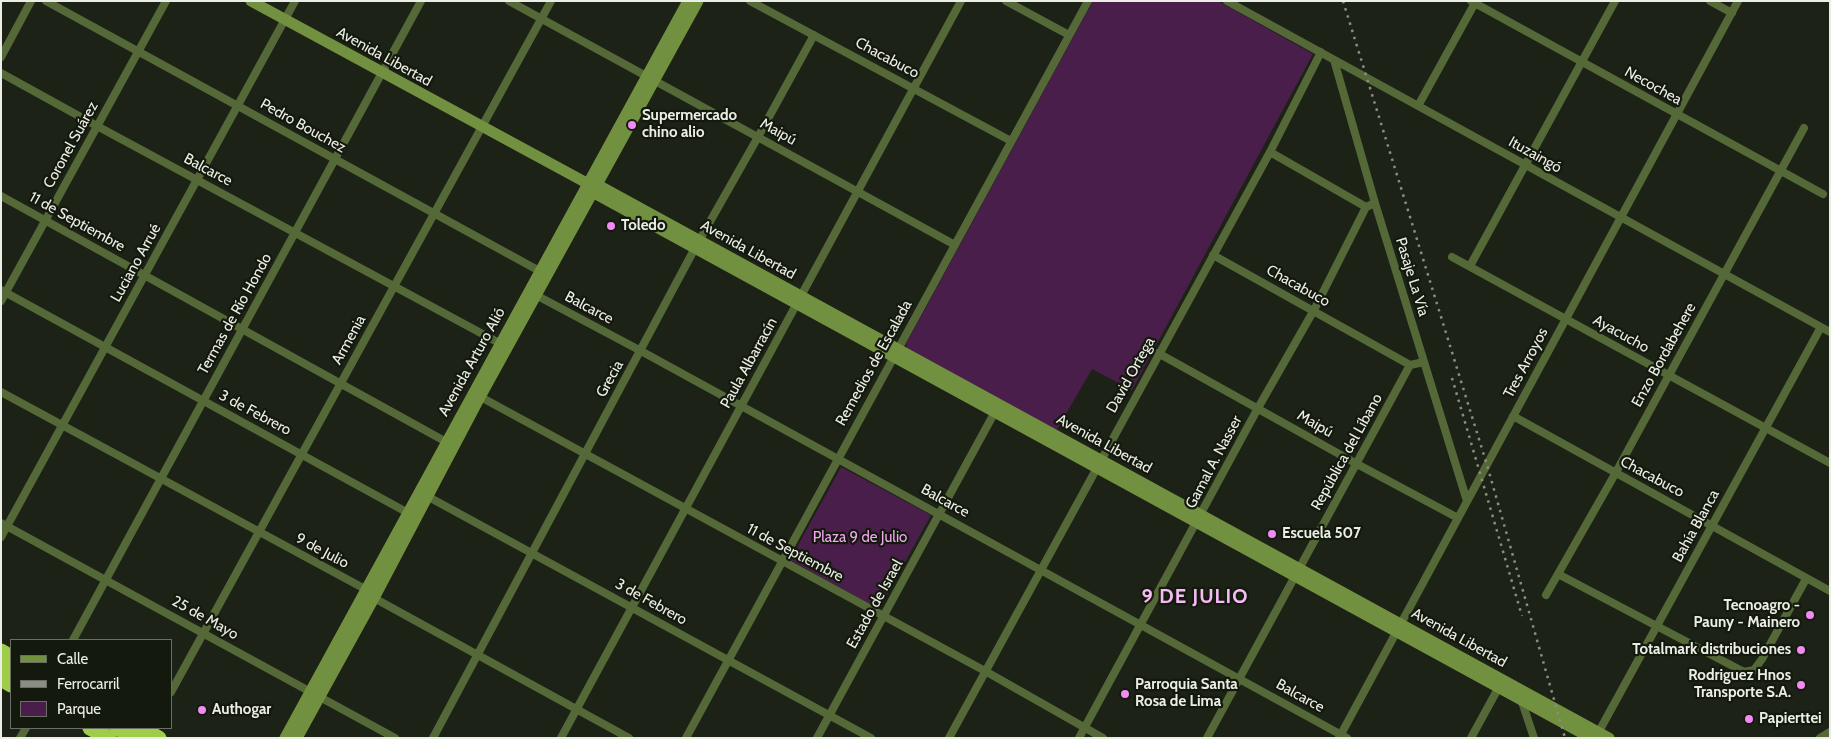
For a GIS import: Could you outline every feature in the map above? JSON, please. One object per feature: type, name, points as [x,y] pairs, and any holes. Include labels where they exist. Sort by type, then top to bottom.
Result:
[{"type":"highway","points":[[92,729],[109,738]]},
{"type":"highway","points":[[122,729],[147,734]]},
{"type":"main road","name":"Avenida Libertad","points":[[251,1],[1599,736]]},
{"type":"main road","name":"Avenida Arturo Alió","points":[[650,79],[688,1]]},
{"type":"main road","name":"Avenida Arturo Alió","points":[[297,738],[315,694],[365,589],[412,514],[590,185],[650,79],[698,1]]},
{"type":"main road","name":"Avenida Arturo Alió","points":[[285,738],[315,694],[374,598],[412,514]]},
{"type":"main road","name":"Avenida Libertad","points":[[1501,683],[1522,699],[1599,736]]},
{"type":"street","points":[[1,57],[31,1]]},
{"type":"street","name":"Pedro Bouchez","points":[[46,1],[544,273]]},
{"type":"street","name":"Coronel Suárez","points":[[1,301],[4,292],[46,220],[166,1]]},
{"type":"street","name":"Luciano Arrué","points":[[1,537],[4,524],[106,347],[295,1]]},
{"type":"street","name":"Termas de Río Hondo","points":[[74,639],[421,1]]},
{"type":"street","name":"Maipú","points":[[508,1],[955,245]]},
{"type":"street","name":"Armenia","points":[[172,690],[551,1]]},
{"type":"street","name":"Chacabuco","points":[[750,1],[1011,141]]},
{"type":"street","name":"Paula Albarracín","points":[[560,738],[961,1]]},
{"type":"street","points":[[1006,1],[1069,36]]},
{"type":"street","name":"Remedios de Escalada","points":[[686,738],[1088,1]]},
{"type":"street","name":"Ituzaingó","points":[[1227,1],[1830,332]]},
{"type":"street","points":[[1470,266],[1615,1]]},
{"type":"street","points":[[1710,1],[1732,13]]},
{"type":"street","name":"Tres Arroyos","points":[[1342,736],[1399,627],[1738,1]]},
{"type":"street","points":[[1418,106],[1474,2]]},
{"type":"street","name":"Necochea","points":[[1474,2],[1823,194]]},
{"type":"street","name":"Grecia","points":[[432,738],[697,244],[814,35]]},
{"type":"street","name":"David Ortega","points":[[948,738],[1270,152],[1321,52]]},
{"type":"street","name":"Pasaje La Vía","points":[[1334,60],[1375,203],[1467,501]]},
{"type":"street","name":"Balcarce","points":[[1,73],[504,346]]},
{"type":"street","name":"Enzo Bordabehere","points":[[1546,595],[1615,474],[1804,128]]},
{"type":"street","points":[[1270,152],[1366,207],[1375,203]]},
{"type":"street","name":"11 de Septiembre","points":[[1,196],[450,444]]},
{"type":"street","name":"Gamal A. Nasser","points":[[1079,738],[1258,408],[1314,310],[1366,207]]},
{"type":"street","name":"Chacabuco","points":[[1213,254],[1410,364]]},
{"type":"street","name":"Ayacucho","points":[[1452,257],[1830,463]]},
{"type":"street","name":"3 de Febrero","points":[[4,292],[412,514]]},
{"type":"street","name":"Balcarce","points":[[532,294],[641,351],[1342,736]]},
{"type":"street","name":"Bahía Blanca","points":[[1599,736],[1656,627],[1821,327]]},
{"type":"street","name":"Maipú","points":[[1158,353],[1458,518]]},
{"type":"street","points":[[1410,364],[1424,362]]},
{"type":"street","name":"República del Líbano","points":[[1207,738],[1410,364]]},
{"type":"street","name":"9 de Julio","points":[[1,392],[258,533],[365,589],[374,598],[629,738]]},
{"type":"street","name":"11 de Septiembre","points":[[477,395],[985,671],[1103,738]]},
{"type":"street","name":"Estado de Israel","points":[[818,738],[997,408]]},
{"type":"street","name":"Chacabuco","points":[[1513,416],[1830,591]]},
{"type":"street","name":"3 de Febrero","points":[[423,494],[871,738]]},
{"type":"street","name":"25 de Mayo","points":[[4,524],[395,738]]},
{"type":"street","points":[[1558,574],[1737,670],[1749,672],[1758,666],[1806,579]]},
{"type":"street","points":[[1471,738],[1501,683]]},
{"type":"street","points":[[1522,699],[1534,738]]},
{"type":"street","points":[[1820,738],[1830,732]]},
{"type":"green space","points":[[1093,1],[1218,1],[1313,54],[1132,390],[1092,369],[1056,431],[907,349],[906,344]]},
{"type":"green space","name":"Plaza 9 de Julio","points":[[841,467],[931,515],[879,609],[790,560]]},
{"type":"railway","points":[[1343,1],[1487,465],[1565,738]]},
{"type":"railway","points":[[1452,378],[1522,616]]},
{"type":"place","name":"Supermercado chino alio","points":[[632,125]]},
{"type":"place","name":"Toledo","points":[[611,226]]},
{"type":"place","name":"Escuela 507","points":[[1272,534]]},
{"type":"place","name":"Tecnoagro - Pauny - Mainero","points":[[1810,615]]},
{"type":"place","name":"Totalmark distribuciones","points":[[1801,650]]},
{"type":"place","name":"Rodriguez Hnos Transporte S.A.","points":[[1801,685]]},
{"type":"place","name":"Parroquia Santa Rosa de Lima","points":[[1125,694]]},
{"type":"place","name":"Authogar","points":[[202,710]]},
{"type":"place","name":"Papierttei","points":[[1749,719]]},
{"type":"district","name":"9 DE JULIO","points":[[1195,597]]}]
